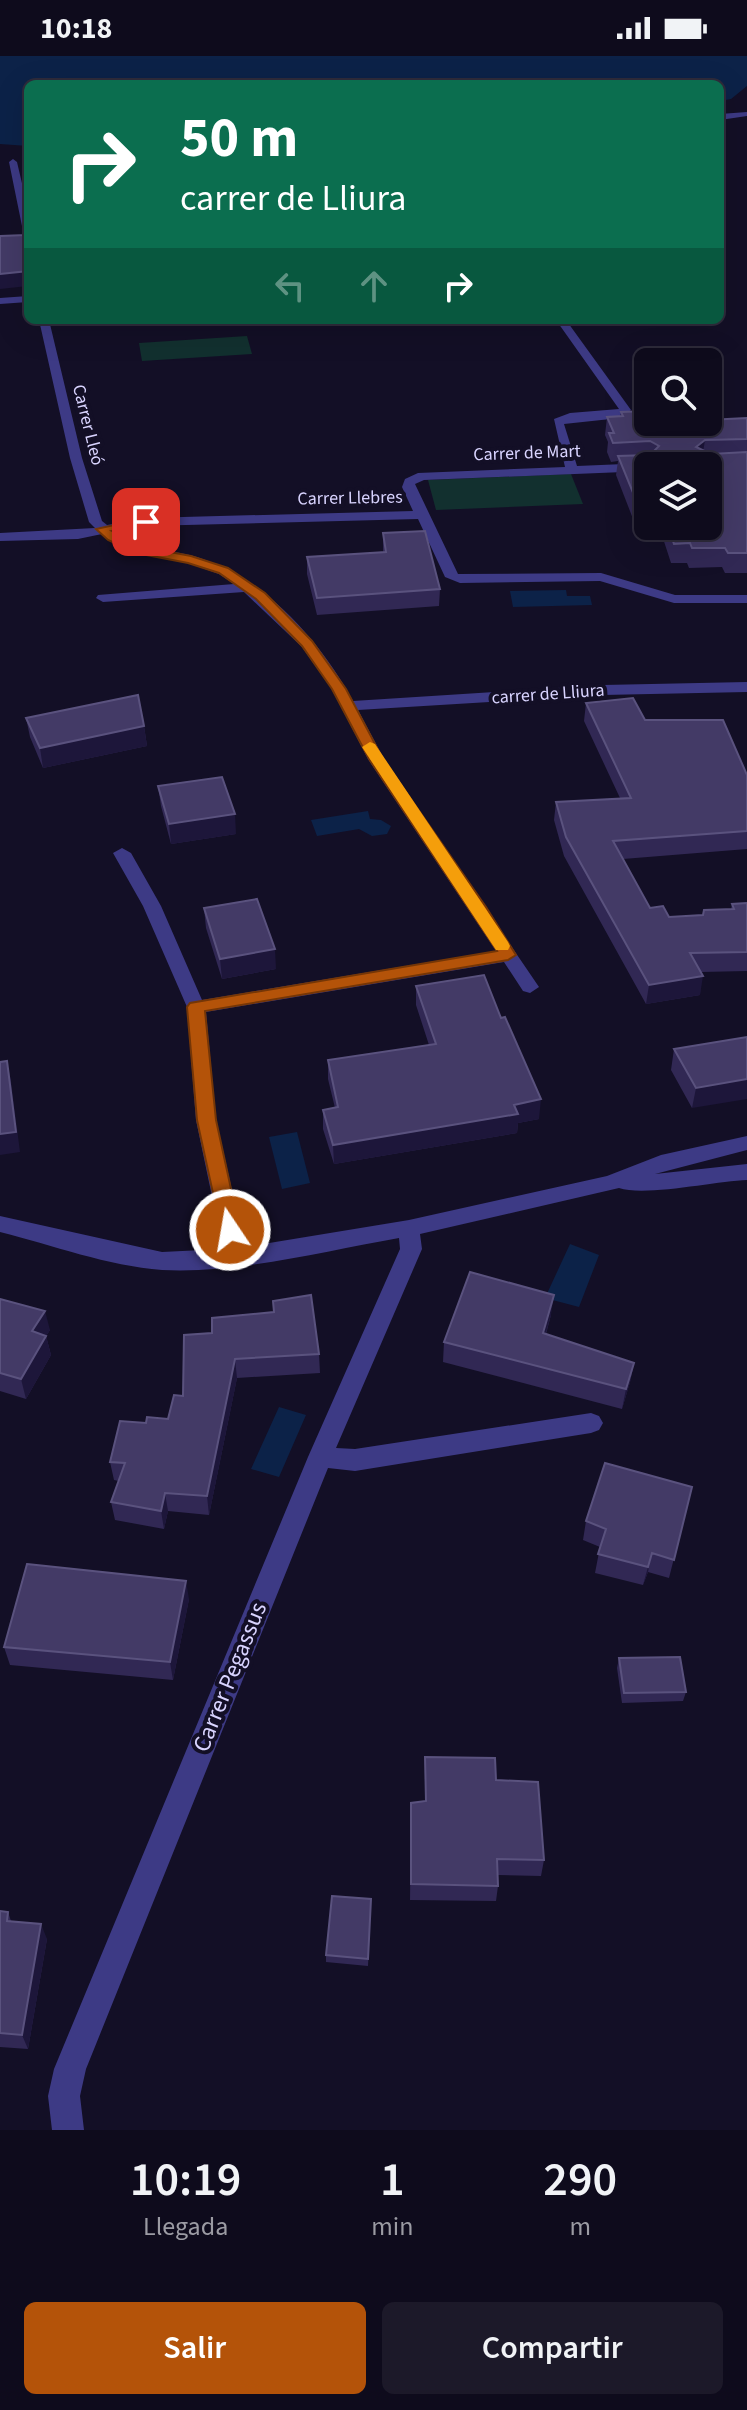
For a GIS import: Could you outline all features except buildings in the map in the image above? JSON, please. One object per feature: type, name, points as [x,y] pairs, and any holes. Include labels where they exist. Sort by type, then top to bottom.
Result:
[{"type":"street","points":[[724,117],[747,114]]},
{"type":"street","points":[[0,162],[24,162]]},
{"type":"street","points":[[13,162],[24,213]]},
{"type":"street","points":[[0,301],[24,299]]},
{"type":"street","name":"Carrer Lleó","points":[[45,324],[92,515],[102,529]]},
{"type":"street","points":[[564,324],[625,410],[620,414],[570,417],[558,422],[572,469]]},
{"type":"street","name":"Carrer de Mart","points":[[421,515],[409,482],[422,476],[634,467]]},
{"type":"street","name":"Carrer Llebres","points":[[102,529],[146,522],[421,515],[426,518],[452,577],[601,577],[674,599],[747,599]]},
{"type":"street","points":[[0,537],[78,535],[102,529],[132,547],[211,566],[249,587],[307,644],[349,706],[376,759],[481,910],[530,987]]},
{"type":"street","points":[[103,598],[249,587]]},
{"type":"street","name":"carrer de Lliura","points":[[349,706],[603,690],[747,687]]},
{"type":"street","points":[[122,853],[152,906],[196,1007],[206,1120],[236,1257]]},
{"type":"street","points":[[196,1007],[508,955]]},
{"type":"street","points":[[0,1224],[162,1261],[236,1257],[409,1228],[611,1183],[661,1163],[747,1143]]},
{"type":"street","points":[[611,1183],[672,1181],[710,1174],[747,1172]]},
{"type":"street","name":"Carrer Pegassus","points":[[68,2130],[64,2096],[70,2069],[320,1457],[411,1249],[409,1228]]},
{"type":"street","points":[[320,1457],[355,1460],[591,1423]]},
{"type":"green space","points":[[247,336],[252,354],[142,361],[139,343]]},
{"type":"green space","points":[[571,474],[583,504],[436,510],[428,480]]},
{"type":"water","points":[[0,56],[747,56],[747,86],[731,99],[724,100],[724,80],[24,80],[24,146],[0,144]]},
{"type":"water","points":[[566,590],[567,596],[590,596],[592,605],[513,607],[510,591]]},
{"type":"water","points":[[368,811],[370,819],[381,820],[391,826],[387,834],[372,836],[359,829],[317,836],[311,820]]},
{"type":"water","points":[[297,1132],[310,1183],[282,1189],[269,1137]]},
{"type":"water","points":[[570,1244],[599,1255],[579,1307],[545,1298]]},
{"type":"water","points":[[279,1407],[306,1415],[279,1477],[251,1469]]},
{"type":"slow traffic","points":[[370,747],[502,946]]},
{"type":"route","points":[[146,522],[102,529],[124,544],[140,550],[191,560],[224,571],[260,596],[307,644],[339,689],[376,759],[481,910],[508,955],[196,1007],[206,1120],[230,1230]]}]
